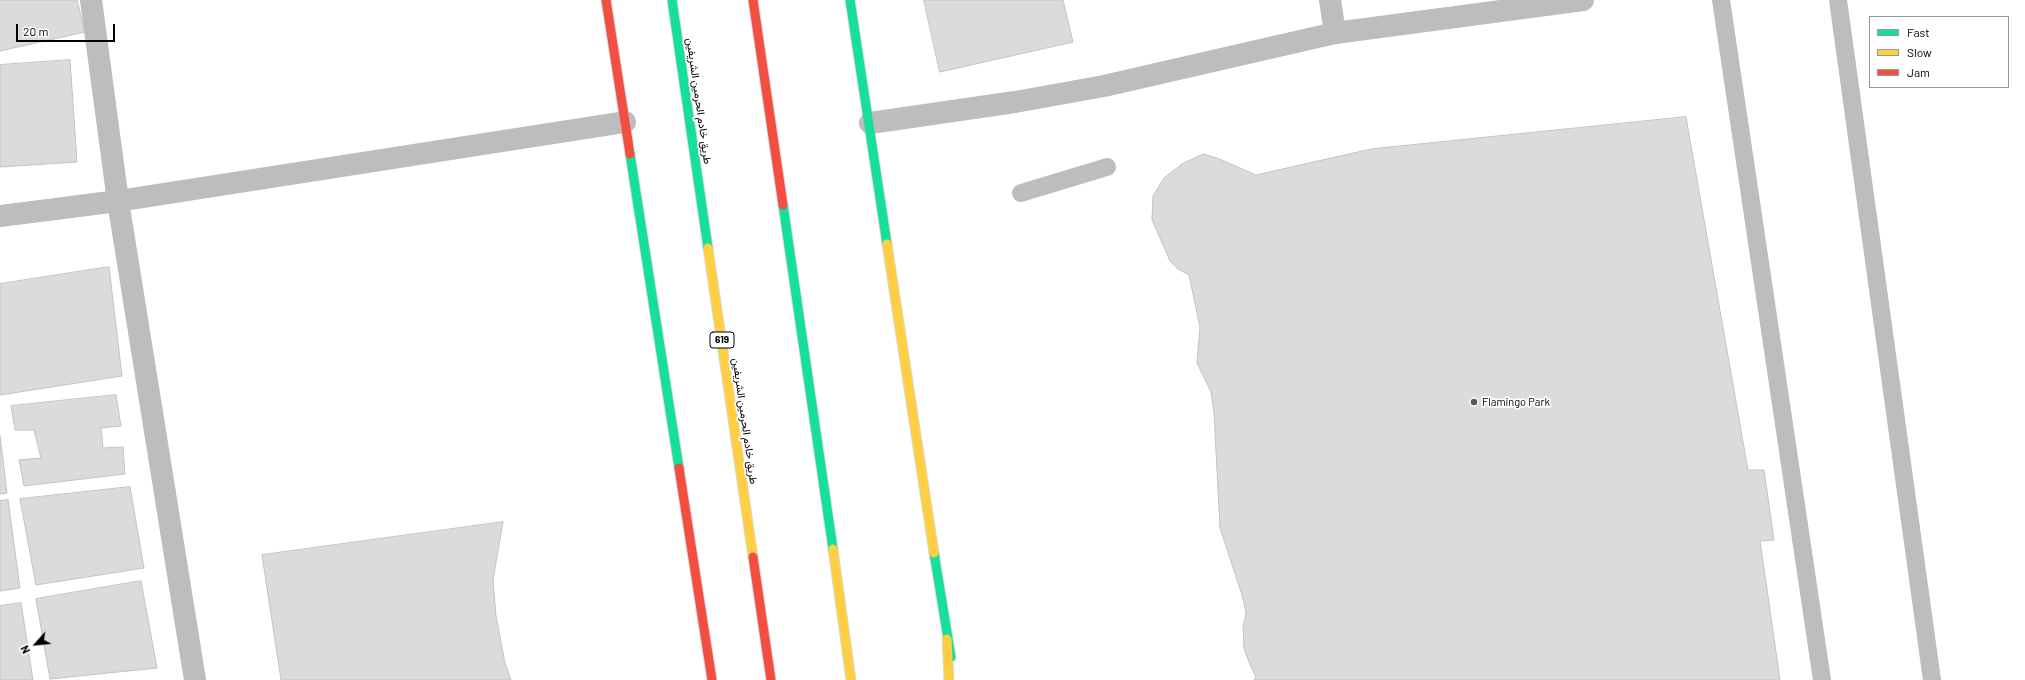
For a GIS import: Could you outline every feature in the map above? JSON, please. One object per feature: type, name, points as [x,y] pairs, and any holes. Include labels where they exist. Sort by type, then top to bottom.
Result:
[{"type":"main road","points":[[606,0],[712,680]]},
{"type":"main road","name":"طريق خادم الحرمين الشريفين","points":[[672,0],[771,680]]},
{"type":"main road","points":[[753,0],[815,418],[851,680]]},
{"type":"main road","points":[[850,0],[870,123],[946,639],[949,680]]},
{"type":"main road","points":[[946,639],[957,680]]},
{"type":"street","points":[[91,0],[118,200],[195,680]]},
{"type":"street","points":[[1330,0],[1336,34]]},
{"type":"street","points":[[870,123],[1015,102],[1104,86],[1336,34],[1583,0]]},
{"type":"street","points":[[0,216],[118,200],[625,122]]},
{"type":"lane","points":[[1721,0],[1822,680]]},
{"type":"lane","points":[[1838,0],[1932,680]]},
{"type":"lane","points":[[1022,194],[1108,167]]},
{"type":"building","points":[[0,0],[77,0],[85,32],[0,51]]},
{"type":"building","points":[[924,0],[1063,0],[1073,42],[940,72]]},
{"type":"building","points":[[70,60],[77,162],[0,167],[0,65]]},
{"type":"building","name":"Flamingo Park","points":[[1686,117],[1748,470],[1764,470],[1774,540],[1760,541],[1780,680],[1254,680],[1256,677],[1244,648],[1243,627],[1246,613],[1242,595],[1220,528],[1214,412],[1211,392],[1197,363],[1200,327],[1189,275],[1178,269],[1170,261],[1152,220],[1153,196],[1164,178],[1182,164],[1203,154],[1217,158],[1256,175],[1371,149]]},
{"type":"building","points":[[109,267],[122,376],[0,395],[0,284]]},
{"type":"building","points":[[116,395],[121,426],[101,428],[103,448],[123,447],[125,474],[24,486],[19,460],[41,458],[34,430],[15,430],[11,406]]},
{"type":"building","points":[[0,436],[7,493],[0,494]]},
{"type":"building","points":[[130,487],[144,568],[36,585],[20,499]]},
{"type":"building","points":[[8,500],[20,588],[0,591],[0,501]]},
{"type":"building","points":[[503,522],[493,580],[496,616],[505,663],[511,680],[281,680],[262,555]]},
{"type":"building","points":[[141,581],[157,668],[50,679],[36,599]]},
{"type":"building","points":[[21,603],[33,680],[0,680],[0,606]]},
{"type":"traffic: fast","points":[[672,0],[708,248]]},
{"type":"traffic: fast","points":[[850,0],[887,244]]},
{"type":"traffic: fast","points":[[630,154],[679,468]]},
{"type":"traffic: fast","points":[[783,205],[833,549]]},
{"type":"traffic: fast","points":[[934,553],[951,657]]},
{"type":"traffic: slow","points":[[887,244],[934,553]]},
{"type":"traffic: slow","points":[[708,248],[753,557]]},
{"type":"traffic: slow","points":[[833,549],[851,680]]},
{"type":"traffic: slow","points":[[947,639],[949,680]]},
{"type":"traffic: jam","points":[[606,0],[630,154]]},
{"type":"traffic: jam","points":[[753,0],[783,205]]},
{"type":"traffic: jam","points":[[679,468],[712,680]]},
{"type":"traffic: jam","points":[[753,557],[771,680]]},
{"type":"place","name":"Flamingo Park","points":[[1474,402]]}]
